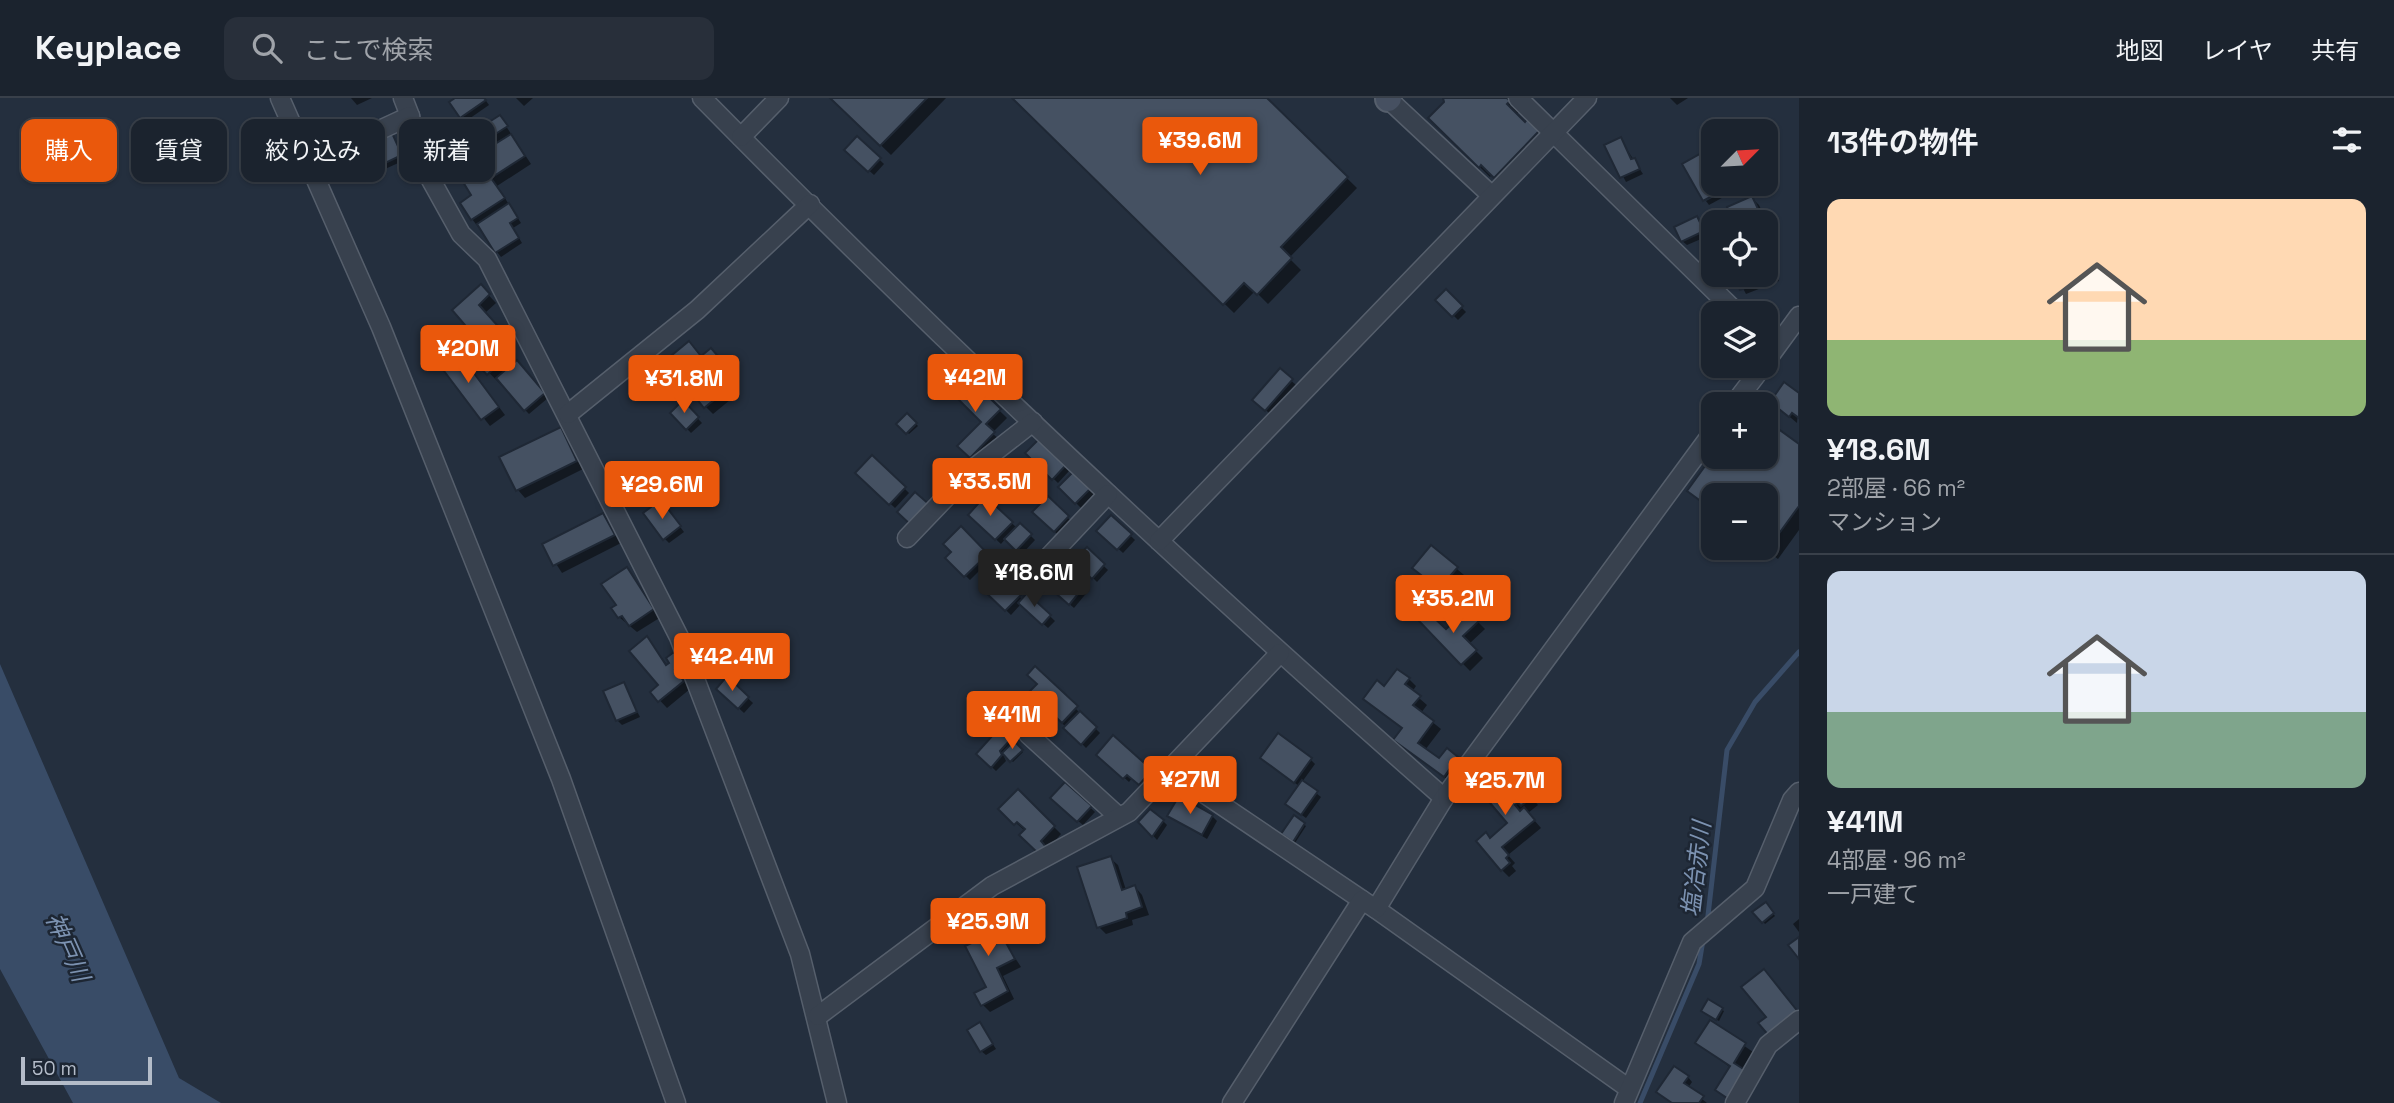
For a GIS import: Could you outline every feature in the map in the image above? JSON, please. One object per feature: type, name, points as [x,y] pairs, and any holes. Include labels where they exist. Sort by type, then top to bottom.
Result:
[{"type":"street","points":[[280,98],[381,327],[556,766],[676,1103]]},
{"type":"street","points":[[403,98],[410,116],[416,153],[461,234],[487,259],[679,636],[800,954],[818,1016],[837,1103]]},
{"type":"street","points":[[702,98],[1108,494],[1280,653],[1444,798]]},
{"type":"street","points":[[741,137],[779,98]]},
{"type":"street","points":[[1388,98],[1491,195]]},
{"type":"street","points":[[1518,98],[1725,301]]},
{"type":"street","points":[[1159,541],[1587,98]]},
{"type":"street","points":[[385,128],[410,116]]},
{"type":"street","points":[[568,414],[696,310],[810,204]]},
{"type":"street","points":[[1778,340],[1799,316]]},
{"type":"street","points":[[907,538],[974,468],[1033,422]]},
{"type":"street","points":[[1232,1103],[1444,798],[1701,448]]},
{"type":"street","points":[[1028,579],[1108,494]]},
{"type":"street","points":[[818,1016],[992,886],[1129,811],[1280,653]]},
{"type":"street","points":[[1028,734],[1119,817]]},
{"type":"street","points":[[1168,769],[1369,905],[1626,1096],[1692,942],[1755,888],[1792,800],[1799,792]]},
{"type":"street","points":[[1735,1103],[1768,1045],[1799,1020]]},
{"type":"water","name":"神戸川","points":[[0,664],[179,1078],[221,1103],[73,1103],[0,969]]},
{"type":"building","points":[[455,98],[486,100],[460,118],[449,102]]},
{"type":"building","points":[[830,98],[927,98],[880,146]]},
{"type":"building","points":[[1012,98],[1267,98],[1348,177],[1281,247],[1292,258],[1257,295],[1244,283],[1223,305]]},
{"type":"building","points":[[1443,98],[1507,98],[1510,101],[1507,104],[1525,122],[1528,118],[1540,130],[1494,178],[1481,165],[1479,168],[1428,118],[1444,102]]},
{"type":"building","points":[[500,115],[508,126],[495,134],[494,119]]},
{"type":"building","points":[[392,133],[399,148],[399,156],[385,163],[385,136]]},
{"type":"building","points":[[511,134],[525,156],[495,175],[495,144]]},
{"type":"building","points":[[857,136],[881,158],[868,172],[844,150]]},
{"type":"building","points":[[1621,137],[1631,159],[1635,158],[1640,169],[1620,178],[1604,145]]},
{"type":"building","points":[[1701,153],[1701,196],[1712,196],[1703,201],[1682,164]]},
{"type":"building","points":[[463,182],[494,182],[505,198],[471,220],[460,203],[471,195]]},
{"type":"building","points":[[1752,196],[1758,210],[1728,210],[1727,207]]},
{"type":"building","points":[[509,203],[518,218],[510,223],[519,238],[495,253],[477,224]]},
{"type":"building","points":[[1697,216],[1701,232],[1681,242],[1674,227]]},
{"type":"building","points":[[481,284],[490,294],[479,305],[497,325],[492,330],[505,345],[494,355],[501,362],[487,375],[471,357],[483,346],[452,310]]},
{"type":"building","points":[[1446,289],[1463,306],[1452,317],[1435,300]]},
{"type":"building","points":[[689,341],[701,356],[711,348],[723,362],[713,369],[718,377],[715,380],[724,392],[704,408],[666,360]]},
{"type":"building","points":[[456,349],[499,407],[481,420],[438,363]]},
{"type":"building","points":[[517,360],[545,393],[524,411],[496,378]]},
{"type":"building","points":[[1280,368],[1293,379],[1265,411],[1252,400]]},
{"type":"building","points":[[965,374],[1001,409],[986,424],[995,432],[970,458],[957,446],[981,422],[949,390]]},
{"type":"building","points":[[1784,382],[1799,393],[1799,418],[1792,413],[1789,417],[1778,408],[1777,392]]},
{"type":"building","points":[[683,400],[699,417],[686,430],[670,413]]},
{"type":"building","points":[[907,413],[917,423],[906,434],[896,424]]},
{"type":"building","points":[[561,427],[577,461],[516,491],[499,457]]},
{"type":"building","points":[[1778,429],[1799,444],[1799,506],[1778,535],[1778,483],[1701,483],[1701,501],[1687,491],[1703,469],[1778,469]]},
{"type":"building","points":[[1039,439],[1066,465],[1052,480],[1025,453]]},
{"type":"building","points":[[872,455],[906,487],[889,505],[855,473]]},
{"type":"building","points":[[1074,471],[1091,488],[1075,504],[1058,487]]},
{"type":"building","points":[[915,492],[931,506],[913,527],[897,512]]},
{"type":"building","points":[[985,496],[1013,522],[995,540],[968,515]]},
{"type":"building","points":[[1048,496],[1069,516],[1054,532],[1032,512]]},
{"type":"building","points":[[655,504],[659,510],[665,505],[681,526],[663,540],[643,513]]},
{"type":"building","points":[[603,513],[615,535],[553,566],[542,544]]},
{"type":"building","points":[[1111,515],[1132,534],[1117,550],[1096,531]]},
{"type":"building","points":[[1020,523],[1032,534],[1016,551],[1004,539]]},
{"type":"building","points":[[961,526],[988,554],[964,577],[945,558],[951,552],[943,544]]},
{"type":"building","points":[[1431,545],[1458,567],[1451,575],[1470,591],[1449,616],[1431,601],[1440,590],[1412,568]]},
{"type":"building","points":[[1087,547],[1105,564],[1092,579],[1073,561]]},
{"type":"building","points":[[627,567],[654,609],[629,626],[622,616],[618,618],[611,608],[616,605],[601,584]]},
{"type":"building","points":[[1069,569],[1086,584],[1069,605],[1051,589]]},
{"type":"building","points":[[998,573],[1021,595],[1005,611],[982,589]]},
{"type":"building","points":[[1027,593],[1051,615],[1042,625],[1018,603]]},
{"type":"building","points":[[1467,609],[1479,621],[1463,636],[1477,650],[1461,665],[1419,621],[1428,612],[1446,629]]},
{"type":"building","points":[[647,636],[666,665],[669,663],[666,658],[674,652],[681,665],[675,670],[684,681],[658,702],[650,692],[658,685],[629,651]]},
{"type":"building","points":[[1035,666],[1078,706],[1062,723],[1029,692],[1037,684],[1027,675]]},
{"type":"building","points":[[1397,669],[1410,678],[1405,684],[1421,696],[1413,705],[1434,721],[1418,743],[1439,758],[1447,748],[1458,757],[1444,777],[1393,740],[1402,728],[1363,699],[1377,680],[1384,686]]},
{"type":"building","points":[[727,676],[749,697],[738,709],[716,689]]},
{"type":"building","points":[[624,682],[637,712],[616,721],[603,691]]},
{"type":"building","points":[[1002,701],[1025,724],[1000,751],[1002,755],[991,768],[976,754],[1001,726],[989,715]]},
{"type":"building","points":[[1080,711],[1097,727],[1081,745],[1063,728]]},
{"type":"building","points":[[1278,733],[1312,758],[1294,783],[1260,758]]},
{"type":"building","points":[[1113,735],[1152,770],[1139,785],[1127,775],[1123,779],[1096,755]]},
{"type":"building","points":[[1014,741],[1023,750],[1010,762],[1002,753]]},
{"type":"building","points":[[1498,773],[1507,784],[1515,777],[1532,797],[1521,806],[1518,803],[1515,805],[1520,811],[1524,807],[1535,820],[1502,847],[1509,855],[1506,858],[1510,863],[1501,871],[1476,841],[1486,832],[1490,838],[1507,823],[1479,790]]},
{"type":"building","points":[[1302,780],[1318,791],[1301,815],[1285,804]]},
{"type":"building","points":[[1065,782],[1092,806],[1077,822],[1050,798]]},
{"type":"building","points":[[1018,789],[1055,826],[1041,841],[1047,848],[1040,855],[1019,835],[1025,829],[1017,822],[1014,825],[998,809]]},
{"type":"building","points":[[1179,796],[1213,815],[1202,835],[1167,816]]},
{"type":"building","points":[[1150,809],[1164,820],[1152,837],[1138,822]]},
{"type":"building","points":[[1294,815],[1305,823],[1293,842],[1281,834]]},
{"type":"building","points":[[1111,856],[1122,890],[1135,885],[1142,907],[1126,913],[1127,918],[1097,928],[1077,867]]},
{"type":"building","points":[[1766,902],[1774,913],[1762,923],[1752,912]]},
{"type":"building","points":[[989,912],[998,929],[988,934],[993,945],[1004,939],[1015,959],[997,968],[1008,991],[981,1006],[974,993],[986,987],[965,946],[976,941],[967,923]]},
{"type":"building","points":[[1799,937],[1799,959],[1788,945]]},
{"type":"building","points":[[1764,969],[1799,1013],[1770,1037],[1758,1023],[1766,1017],[1741,987]]},
{"type":"building","points":[[1708,999],[1723,1008],[1716,1020],[1701,1011]]},
{"type":"building","points":[[1710,1020],[1746,1043],[1734,1063],[1748,1072],[1730,1100],[1715,1090],[1730,1066],[1695,1043]]},
{"type":"building","points":[[980,1022],[993,1044],[980,1052],[967,1030]]},
{"type":"building","points":[[1674,1066],[1689,1076],[1684,1083],[1704,1096],[1699,1103],[1672,1103],[1656,1092]]},
{"type":"waterway","name":"塩冶赤川","points":[[1707,924],[1727,750],[1755,702],[1799,652]]},
{"type":"waterway","name":"塩冶赤川","points":[[1640,1103],[1699,964],[1703,940]]}]
